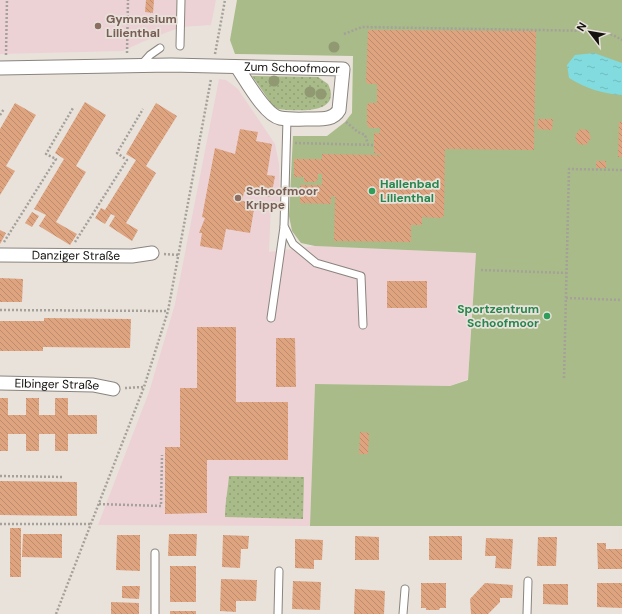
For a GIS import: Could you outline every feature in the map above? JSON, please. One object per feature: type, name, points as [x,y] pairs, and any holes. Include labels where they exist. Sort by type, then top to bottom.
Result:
[{"type":"street","name":"Zum Schoofmoor","points":[[3,67],[141,65],[213,67],[296,66],[343,69],[341,104],[337,114],[326,118],[287,119],[271,114],[237,67]]},
{"type":"street","name":"Danziger Straße","points":[[2,255],[132,256],[152,253]]},
{"type":"street","name":"Elbinger Straße","points":[[0,383],[93,385],[113,389]]},
{"type":"lane","points":[[180,46],[181,0]]},
{"type":"lane","points":[[141,65],[150,55],[160,48]]},
{"type":"lane","points":[[271,318],[284,226],[287,119]]},
{"type":"lane","points":[[284,226],[293,244],[316,263],[361,276],[363,325]]},
{"type":"lane","points":[[155,554],[155,614]]},
{"type":"lane","points":[[278,614],[279,570]]},
{"type":"lane","points":[[527,614],[528,581]]},
{"type":"lane","points":[[403,614],[405,590]]},
{"type":"path","points":[[3,67],[7,0]]},
{"type":"path","points":[[127,65],[128,0]]},
{"type":"path","points":[[56,614],[144,387],[168,311],[225,0]]},
{"type":"path","points":[[344,34],[362,27],[588,31],[613,35],[622,40]]},
{"type":"path","points":[[2,255],[4,241],[56,160],[46,154],[73,108]]},
{"type":"path","points":[[0,115],[4,109]]},
{"type":"path","points":[[74,255],[75,242],[127,160],[117,153],[143,109]]},
{"type":"path","points":[[358,132],[366,135],[368,144]]},
{"type":"path","points":[[287,143],[374,145]]},
{"type":"path","points":[[564,378],[569,169],[622,170]]},
{"type":"path","points":[[480,270],[566,273]]},
{"type":"path","points":[[566,298],[622,300]]},
{"type":"path","points":[[0,310],[168,311]]},
{"type":"path","points":[[113,389],[144,387]]},
{"type":"path","points":[[99,504],[161,506],[162,455]]},
{"type":"path","points":[[0,476],[64,477]]},
{"type":"path","points":[[0,524],[90,524]]},
{"type":"shaded area","name":"Gymnasium Lilienthal","points":[[0,0],[216,0],[211,25],[181,27],[123,51],[0,54]]},
{"type":"shaded area","points":[[219,79],[226,80],[238,89],[275,144],[279,164],[280,206],[271,205],[269,252],[315,246],[476,253],[468,379],[450,386],[315,384],[310,526],[98,525],[149,392],[175,304]]},
{"type":"green space","name":"Sportzentrum Schoofmoor","points":[[237,0],[622,0],[622,526],[310,526],[315,384],[450,386],[468,380],[476,253],[315,246],[301,243],[292,231],[289,216],[293,136],[327,136],[345,122],[352,113],[353,56],[235,54],[230,40]]},
{"type":"green space","points":[[252,76],[318,77],[328,84],[331,94],[329,101],[324,106],[315,109],[278,109],[273,106]]},
{"type":"green space","points":[[229,476],[304,477],[303,519],[225,517]]},
{"type":"water","points":[[594,53],[622,63],[622,95],[594,90],[569,78],[567,65],[575,55]]},
{"type":"building","points":[[146,0],[154,0],[153,13],[145,12]]},
{"type":"building","points":[[368,30],[536,31],[534,150],[445,149],[444,215],[442,218],[422,217],[422,225],[411,225],[411,242],[334,241],[335,196],[331,197],[331,204],[300,203],[300,185],[322,185],[322,174],[318,174],[318,179],[315,182],[304,182],[304,177],[294,177],[294,159],[322,159],[322,154],[383,155],[374,153],[374,133],[380,133],[380,128],[370,128],[367,125],[367,105],[369,103],[377,103],[377,84],[368,84],[366,82]]},
{"type":"building","points":[[85,102],[106,115],[76,166],[86,172],[56,222],[77,234],[70,245],[39,226],[46,215],[34,209],[64,159],[55,153]]},
{"type":"building","points":[[15,103],[36,115],[6,166],[15,171],[0,195],[0,129]]},
{"type":"building","points":[[156,103],[177,116],[146,166],[156,173],[126,223],[138,230],[132,241],[109,226],[115,216],[111,214],[105,224],[95,218],[101,208],[105,210],[136,160],[126,154]]},
{"type":"building","points":[[538,119],[553,119],[552,130],[537,129]]},
{"type":"building","points":[[619,122],[622,122],[622,157],[618,157]]},
{"type":"building","points":[[240,129],[258,132],[256,141],[272,144],[267,175],[275,176],[271,197],[244,192],[242,201],[255,203],[250,233],[226,229],[222,250],[200,246],[202,233],[199,233],[205,218],[202,217],[215,148],[235,154]]},
{"type":"building","points":[[580,129],[588,130],[591,138],[586,145],[578,144],[575,136]]},
{"type":"building","points":[[596,161],[606,161],[606,168],[596,168]]},
{"type":"building","points":[[32,212],[39,216],[32,227],[25,223]]},
{"type":"building","points":[[0,230],[6,233],[0,244]]},
{"type":"building","points":[[0,278],[23,279],[22,302],[0,302]]},
{"type":"building","points":[[387,281],[427,281],[427,308],[387,308]]},
{"type":"building","points":[[44,318],[131,319],[130,348],[43,347],[43,351],[0,351],[0,321],[44,321]]},
{"type":"building","points":[[197,327],[236,327],[236,402],[288,402],[288,460],[207,460],[207,513],[165,514],[165,447],[180,447],[180,388],[197,388]]},
{"type":"building","points":[[276,338],[295,338],[296,387],[276,387]]},
{"type":"building","points":[[0,398],[8,398],[8,415],[26,415],[26,398],[39,398],[39,415],[55,415],[55,398],[68,398],[68,415],[97,415],[97,434],[68,434],[68,451],[55,451],[55,434],[39,434],[39,451],[26,451],[26,434],[8,434],[8,451],[0,451]]},
{"type":"building","points":[[360,432],[369,433],[368,454],[359,454]]},
{"type":"building","points":[[0,481],[77,482],[77,516],[0,515]]},
{"type":"building","points":[[10,528],[21,528],[21,577],[10,577]]},
{"type":"building","points":[[23,534],[62,534],[62,558],[22,557]]},
{"type":"building","points":[[169,534],[197,534],[196,556],[168,556]]},
{"type":"building","points":[[117,535],[140,535],[140,571],[116,570]]},
{"type":"building","points":[[223,535],[249,536],[248,549],[241,549],[240,568],[222,567]]},
{"type":"building","points":[[355,536],[379,537],[379,560],[355,560]]},
{"type":"building","points":[[429,536],[462,536],[462,560],[429,560]]},
{"type":"building","points":[[538,537],[557,537],[556,566],[537,566]]},
{"type":"building","points":[[486,538],[513,539],[511,569],[495,568],[496,556],[485,556]]},
{"type":"building","points":[[295,539],[323,540],[322,560],[314,560],[314,569],[295,568]]},
{"type":"building","points":[[597,543],[606,543],[606,549],[622,549],[622,569],[598,569]]},
{"type":"building","points":[[170,566],[196,566],[196,602],[170,602]]},
{"type":"building","points":[[221,579],[257,580],[256,601],[236,601],[236,612],[220,611]]},
{"type":"building","points":[[293,581],[321,582],[320,610],[292,609]]},
{"type":"building","points":[[421,583],[446,583],[446,608],[440,608],[439,610],[426,610],[426,608],[421,608]]},
{"type":"building","points":[[485,583],[513,585],[512,598],[500,598],[500,602],[488,614],[471,614],[470,599]]},
{"type":"building","points":[[597,583],[622,583],[622,608],[597,607]]},
{"type":"building","points":[[543,584],[568,584],[568,605],[543,604]]},
{"type":"building","points":[[122,586],[140,586],[139,599],[122,598]]},
{"type":"building","points":[[355,589],[385,591],[384,614],[354,614]]},
{"type":"building","points":[[111,602],[139,603],[139,614],[111,614]]},
{"type":"building","points":[[170,611],[196,611],[196,614],[170,614]]},
{"type":"place","name":"Gymnasium Lilienthal","points":[[98,26]]},
{"type":"place","name":"Hallenbad Lilienthal","points":[[372,191]]},
{"type":"place","name":"Schoofmoor Krippe","points":[[238,198]]},
{"type":"place","name":"Sportzentrum Schoofmoor","points":[[547,316]]}]
